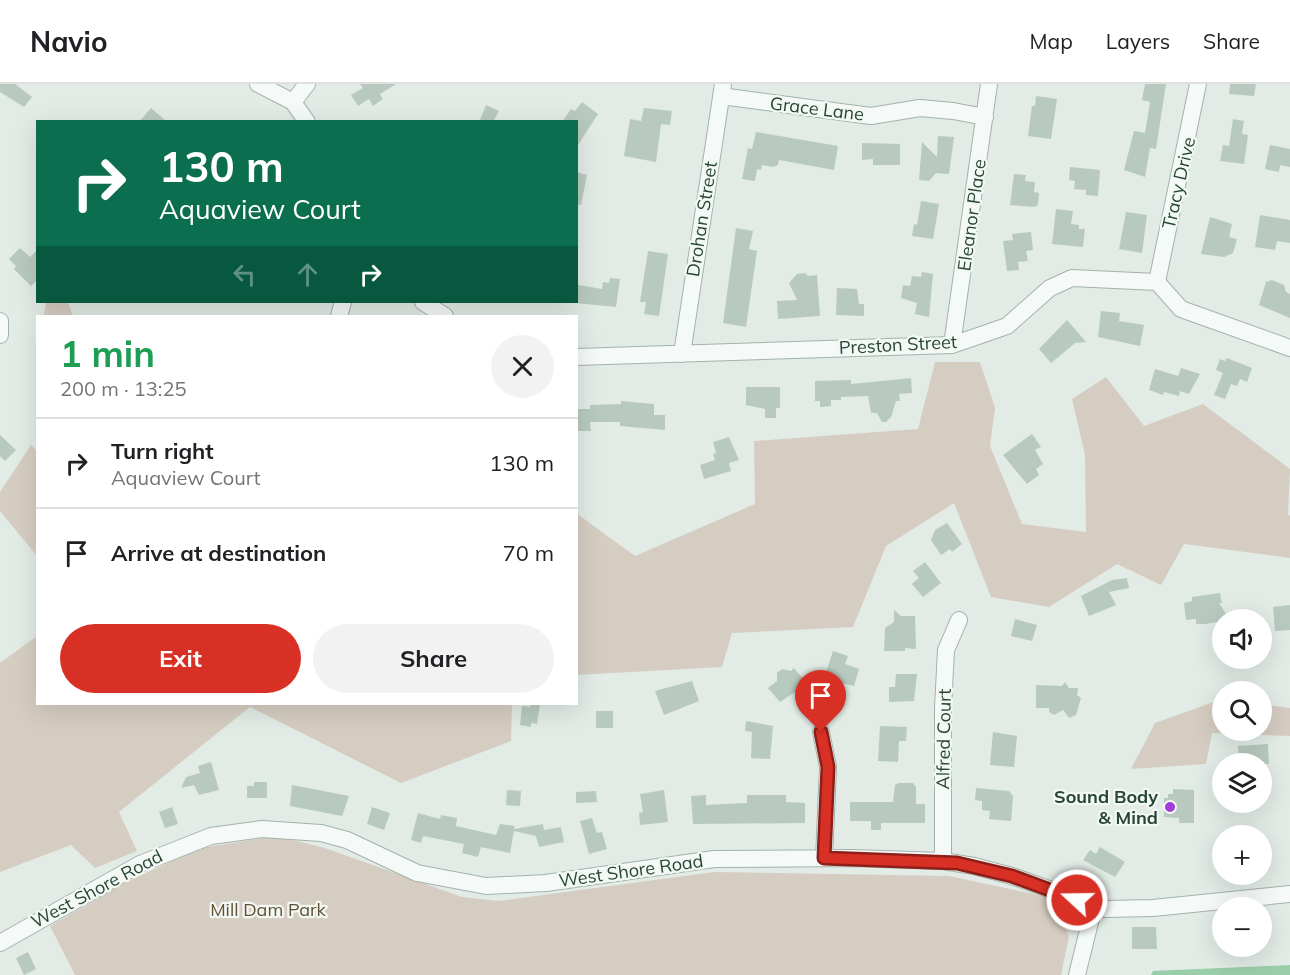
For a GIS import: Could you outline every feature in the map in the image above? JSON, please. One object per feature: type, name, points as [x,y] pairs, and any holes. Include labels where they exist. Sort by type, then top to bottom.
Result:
[{"type":"street","points":[[258,84],[292,102],[306,120]]},
{"type":"street","points":[[292,102],[308,84]]},
{"type":"street","name":"Eleanor Place","points":[[952,345],[989,84]]},
{"type":"street","name":"Tracy Drive","points":[[1157,282],[1194,114],[1198,84]]},
{"type":"street","name":"Grace Lane","points":[[722,90],[871,116],[920,108],[985,117]]},
{"type":"street","name":"Drohan Street","points":[[682,354],[722,90]]},
{"type":"street","name":"Preston Street","points":[[578,357],[952,345],[1007,326],[1050,288],[1072,279],[1157,282]]},
{"type":"street","points":[[1157,282],[1181,309],[1290,348]]},
{"type":"street","points":[[425,303],[443,315]]},
{"type":"street","points":[[0,321],[0,335]]},
{"type":"street","name":"Alfred Court","points":[[943,861],[945,661],[946,650],[959,620]]},
{"type":"street","points":[[821,732],[828,767],[824,858]]},
{"type":"street","name":"West Shore Road","points":[[0,943],[140,864],[211,836],[246,830],[292,829],[321,833],[347,840],[417,873],[444,880],[486,886],[546,883],[714,859],[824,858],[943,861],[1012,876],[1094,906],[1115,909],[1153,908],[1290,894]]},
{"type":"street","points":[[1077,975],[1094,906]]},
{"type":"green space","points":[[46,303],[68,303],[73,315],[44,315]]},
{"type":"green space","points":[[935,362],[980,362],[995,408],[990,446],[1022,524],[1086,532],[1085,455],[1072,399],[1106,377],[1144,426],[1203,404],[1290,469],[1288,514],[1290,516],[1290,558],[1184,544],[1161,585],[1117,564],[1049,607],[991,597],[954,503],[886,546],[853,627],[732,633],[722,667],[578,675],[578,514],[635,556],[755,504],[754,441],[918,429]]},
{"type":"green space","points":[[31,445],[36,450],[36,555],[0,511],[0,492]]},
{"type":"green space","points":[[36,637],[36,705],[512,705],[511,741],[401,783],[250,707],[119,812],[137,851],[95,868],[71,845],[0,872],[0,663]]},
{"type":"green space","points":[[1212,703],[1212,733],[1206,764],[1131,769],[1155,723]]},
{"type":"green space","points":[[1272,705],[1290,708],[1290,736],[1272,735]]},
{"type":"green space","name":"Mill Dam Park","points":[[277,836],[325,848],[462,897],[499,901],[714,872],[949,876],[1052,898],[1069,936],[1061,975],[75,975],[50,926],[122,884],[200,848]]},
{"type":"shaded area","points":[[1290,965],[1290,975],[1151,975],[1153,971]]},
{"type":"building","points":[[0,84],[15,84],[32,97],[24,107],[0,92]]},
{"type":"building","points":[[360,84],[396,84],[380,94],[383,99],[373,106],[369,99],[358,106],[351,95],[363,88]]},
{"type":"building","points":[[1145,84],[1166,84],[1156,149],[1150,148],[1145,177],[1124,170],[1134,131],[1145,133],[1150,102],[1142,100]]},
{"type":"building","points":[[1230,84],[1256,84],[1254,96],[1229,94]]},
{"type":"building","points":[[1036,96],[1057,99],[1051,139],[1028,136],[1032,106],[1035,106]]},
{"type":"building","points":[[582,102],[598,114],[578,145],[578,120],[563,120],[571,109],[575,111]]},
{"type":"building","points":[[486,105],[499,111],[494,120],[480,120]]},
{"type":"building","points":[[151,108],[165,120],[141,120]]},
{"type":"building","points":[[644,108],[672,111],[670,125],[661,124],[656,162],[624,156],[630,119],[641,121]]},
{"type":"building","points":[[1233,119],[1244,121],[1242,134],[1248,135],[1244,164],[1220,161],[1223,145],[1229,146]]},
{"type":"building","points":[[756,132],[838,146],[834,170],[779,160],[778,165],[773,167],[762,165],[761,170],[757,169],[755,181],[742,179],[748,148],[752,149]]},
{"type":"building","points":[[938,136],[954,137],[949,174],[936,173],[929,181],[919,180],[922,142],[937,157]]},
{"type":"building","points":[[862,143],[900,144],[900,165],[873,165],[873,159],[862,160]]},
{"type":"building","points":[[1270,145],[1290,149],[1290,167],[1280,165],[1279,172],[1265,169]]},
{"type":"building","points":[[1070,167],[1100,170],[1098,196],[1086,195],[1086,190],[1074,189],[1075,181],[1069,180]]},
{"type":"building","points":[[578,173],[587,175],[581,205],[578,204]]},
{"type":"building","points":[[1014,174],[1026,175],[1025,181],[1035,182],[1034,192],[1039,193],[1038,205],[1034,207],[1010,205]]},
{"type":"building","points":[[921,201],[939,204],[933,239],[912,236],[914,224],[917,225]]},
{"type":"building","points":[[1056,209],[1073,211],[1071,224],[1079,225],[1079,229],[1085,229],[1083,247],[1052,244]]},
{"type":"building","points":[[1126,212],[1147,215],[1142,253],[1119,249]]},
{"type":"building","points":[[1260,215],[1290,220],[1290,243],[1277,241],[1275,250],[1255,247]]},
{"type":"building","points":[[1210,217],[1232,224],[1229,237],[1237,239],[1233,253],[1224,257],[1201,254]]},
{"type":"building","points":[[736,228],[753,231],[749,249],[757,251],[746,327],[723,323]]},
{"type":"building","points":[[1031,232],[1033,250],[1026,251],[1028,261],[1018,262],[1019,270],[1007,271],[1003,241],[1013,240],[1012,234]]},
{"type":"building","points":[[20,248],[30,257],[36,251],[36,281],[31,286],[14,269],[16,266],[9,259]]},
{"type":"building","points":[[648,251],[668,254],[659,316],[644,314],[646,302],[640,302]]},
{"type":"building","points":[[922,272],[933,274],[929,317],[915,314],[917,303],[901,298],[903,285],[910,286],[912,276],[921,277]]},
{"type":"building","points":[[805,273],[808,276],[817,275],[820,316],[778,319],[777,301],[797,300],[789,283],[797,274]]},
{"type":"building","points":[[610,278],[620,279],[616,307],[575,303],[578,303],[578,285],[602,289],[603,282],[609,283]]},
{"type":"building","points":[[1272,280],[1284,285],[1286,292],[1290,294],[1290,318],[1259,305],[1266,282]]},
{"type":"building","points":[[837,288],[857,289],[859,304],[864,304],[864,316],[836,315]]},
{"type":"building","points":[[1101,311],[1120,313],[1119,321],[1144,325],[1140,346],[1098,337]]},
{"type":"building","points":[[1067,320],[1086,342],[1075,343],[1051,363],[1039,349]]},
{"type":"building","points":[[1227,358],[1252,368],[1247,382],[1240,379],[1237,386],[1231,384],[1225,399],[1214,395],[1223,373],[1216,370],[1220,359],[1225,361]]},
{"type":"building","points":[[1181,368],[1200,374],[1189,394],[1180,391],[1179,396],[1164,392],[1163,395],[1149,390],[1155,369],[1178,376]]},
{"type":"building","points":[[911,378],[912,393],[899,394],[900,401],[896,401],[891,417],[886,422],[882,422],[877,413],[871,413],[868,396],[841,397],[841,400],[831,400],[831,406],[820,407],[820,401],[815,401],[815,381],[851,380],[851,384]]},
{"type":"building","points":[[746,387],[780,387],[780,408],[776,408],[776,418],[765,418],[765,409],[746,405]]},
{"type":"building","points":[[621,401],[654,404],[654,415],[665,415],[665,430],[620,426],[620,422],[590,422],[591,431],[578,431],[578,409],[590,409],[590,405],[621,404]]},
{"type":"building","points":[[1032,434],[1041,447],[1035,450],[1043,464],[1036,469],[1039,475],[1027,484],[1003,455]]},
{"type":"building","points":[[0,435],[16,450],[5,461],[0,456]]},
{"type":"building","points":[[729,437],[739,460],[729,463],[731,471],[704,479],[700,465],[715,460],[713,442]]},
{"type":"building","points":[[947,523],[962,544],[952,552],[950,549],[941,555],[931,540],[935,530]]},
{"type":"building","points":[[925,562],[941,583],[923,597],[912,584],[919,578],[913,571]]},
{"type":"building","points":[[1127,578],[1129,588],[1109,592],[1116,605],[1089,616],[1081,596],[1112,580]]},
{"type":"building","points":[[1220,593],[1222,603],[1219,603],[1223,609],[1212,609],[1212,623],[1196,624],[1196,619],[1186,620],[1184,603],[1192,601],[1192,597]]},
{"type":"building","points":[[1290,605],[1290,630],[1275,631],[1273,607]]},
{"type":"building","points":[[894,610],[901,616],[915,616],[916,649],[884,651],[885,628],[894,622]]},
{"type":"building","points":[[1015,619],[1037,625],[1032,641],[1011,636]]},
{"type":"building","points":[[833,651],[848,656],[845,664],[859,669],[854,686],[824,679]]},
{"type":"building","points":[[794,668],[807,684],[780,702],[768,688],[777,681],[777,673],[782,669],[791,671]]},
{"type":"building","points":[[896,674],[917,674],[914,701],[889,702],[889,687],[895,687]]},
{"type":"building","points":[[692,681],[699,701],[664,715],[655,691]]},
{"type":"building","points":[[1065,682],[1069,688],[1078,688],[1077,695],[1081,698],[1076,715],[1069,718],[1063,710],[1054,715],[1049,712],[1049,708],[1036,708],[1036,685],[1062,686]]},
{"type":"building","points":[[530,705],[540,705],[537,724],[531,723],[531,727],[520,725],[522,706],[530,707]]},
{"type":"building","points":[[596,711],[613,711],[613,728],[596,728]]},
{"type":"building","points":[[746,721],[773,726],[770,759],[751,758],[752,732],[745,731]]},
{"type":"building","points":[[880,726],[907,727],[906,741],[899,741],[898,762],[878,761]]},
{"type":"building","points":[[993,732],[1017,736],[1014,767],[990,765]]},
{"type":"building","points":[[1268,744],[1268,753],[1238,753],[1238,746]]},
{"type":"building","points":[[211,762],[219,790],[199,795],[194,785],[181,788],[186,777],[200,773],[198,766]]},
{"type":"building","points":[[254,782],[267,782],[267,798],[247,798],[247,786],[254,786]]},
{"type":"building","points":[[913,783],[916,787],[916,804],[925,804],[925,823],[881,823],[881,830],[871,830],[871,821],[850,821],[850,802],[893,802],[895,785]]},
{"type":"building","points":[[292,785],[349,796],[342,816],[290,806]]},
{"type":"building","points":[[976,788],[1009,791],[1013,796],[1011,821],[989,819],[990,811],[982,810],[982,801],[975,800]]},
{"type":"building","points":[[1173,789],[1194,790],[1194,823],[1179,823],[1179,818],[1164,817],[1164,798],[1168,798],[1168,794],[1173,794]]},
{"type":"building","points":[[507,790],[521,791],[520,806],[506,805]]},
{"type":"building","points":[[664,790],[668,822],[640,825],[639,813],[643,812],[640,794]]},
{"type":"building","points":[[596,791],[597,802],[576,803],[576,792]]},
{"type":"building","points":[[706,795],[706,805],[747,803],[747,795],[786,795],[786,802],[805,803],[805,823],[693,824],[691,796]]},
{"type":"building","points":[[172,807],[178,824],[165,828],[159,812]]},
{"type":"building","points":[[372,807],[390,813],[384,830],[367,824]]},
{"type":"building","points":[[418,813],[440,819],[441,815],[457,818],[456,826],[496,835],[500,824],[515,826],[514,829],[543,824],[544,830],[561,827],[564,842],[539,847],[536,836],[514,831],[510,853],[481,847],[478,857],[462,853],[464,844],[423,836],[421,843],[411,840]]},
{"type":"building","points":[[592,818],[597,833],[602,832],[607,849],[589,854],[580,821]]},
{"type":"building","points":[[1100,847],[1125,862],[1115,877],[1083,860],[1090,850],[1096,854]]},
{"type":"building","points":[[1132,927],[1156,927],[1157,949],[1132,949]]},
{"type":"building","points":[[28,952],[36,969],[24,975],[16,958]]},
{"type":"place","name":"Sound Body & Mind","points":[[1170,807]]},
{"type":"route","points":[[821,732],[828,767],[824,858],[957,863],[994,870],[1027,880],[1077,900]]}]
